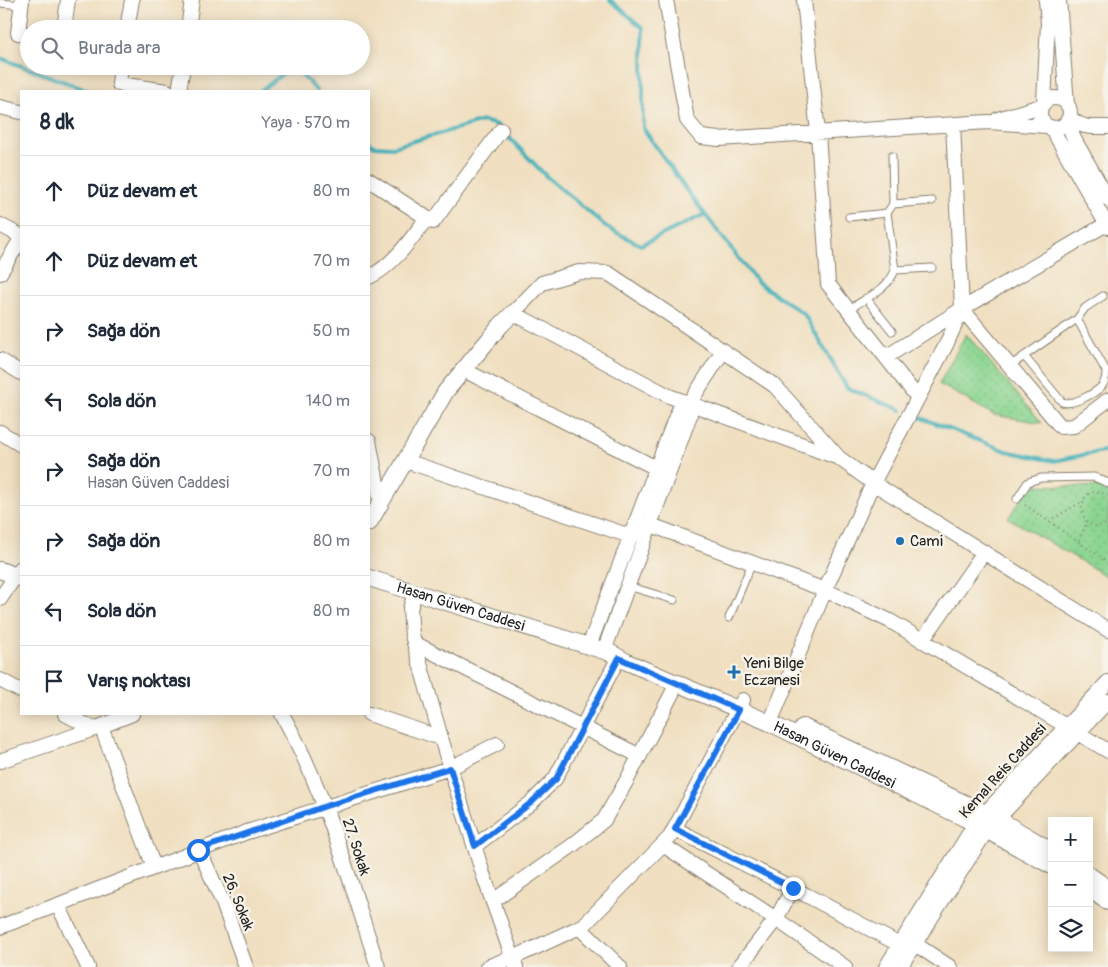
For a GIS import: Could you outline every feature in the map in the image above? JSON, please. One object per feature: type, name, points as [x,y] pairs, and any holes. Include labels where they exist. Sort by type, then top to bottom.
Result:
[{"type":"street","points":[[65,20],[68,0]]},
{"type":"street","points":[[129,20],[132,0]]},
{"type":"street","points":[[189,20],[192,0]]},
{"type":"street","points":[[668,0],[687,120],[701,137],[719,139],[988,122],[1060,127],[1068,114],[1059,0]]},
{"type":"street","points":[[804,0],[818,134],[828,284],[918,398]]},
{"type":"street","points":[[886,357],[962,309],[1107,224],[1049,126],[1041,119],[1048,22],[1046,0]]},
{"type":"street","points":[[20,33],[18,33],[22,3]]},
{"type":"street","points":[[120,75],[119,84],[160,90]]},
{"type":"street","points":[[179,90],[182,75]]},
{"type":"street","points":[[988,122],[1042,104],[1047,99],[1056,98],[1064,101],[1080,149],[1108,199]]},
{"type":"street","points":[[0,107],[20,112]]},
{"type":"street","points":[[1068,114],[1077,124],[1092,127],[1108,127]]},
{"type":"street","points":[[772,718],[824,590],[873,483],[946,345],[962,309],[953,124]]},
{"type":"street","points":[[1080,149],[1083,138],[1092,127]]},
{"type":"street","points":[[370,181],[433,222],[501,130]]},
{"type":"street","points":[[370,277],[376,274],[404,247],[426,218]]},
{"type":"street","points":[[0,225],[20,237]]},
{"type":"street","points":[[0,273],[20,240]]},
{"type":"street","points":[[370,521],[446,391],[513,313],[542,283],[579,272],[608,273],[775,386],[839,458],[873,483],[1108,630]]},
{"type":"street","points":[[962,309],[1061,427],[1074,426],[1108,400]]},
{"type":"street","points":[[513,313],[689,405],[839,458]]},
{"type":"street","points":[[606,652],[630,536],[678,411],[689,405],[723,351]]},
{"type":"street","points":[[0,360],[20,372]]},
{"type":"street","points":[[464,370],[656,468]]},
{"type":"street","points":[[475,846],[532,802],[556,779],[584,727],[628,586],[690,415],[689,405]]},
{"type":"street","points":[[0,432],[20,444]]},
{"type":"street","points":[[370,446],[381,504]]},
{"type":"street","points":[[406,461],[630,536],[651,525],[824,590],[890,621],[1108,751]]},
{"type":"street","points":[[922,641],[984,552]]},
{"type":"street","points":[[0,570],[20,574],[0,599]]},
{"type":"street","name":"Hasan Güven Caddesi","points":[[370,578],[606,652],[678,682],[741,705]]},
{"type":"street","points":[[416,593],[410,609],[414,644],[450,768],[514,960]]},
{"type":"street","points":[[414,644],[640,756]]},
{"type":"street","name":"Hasan Güven Caddesi","points":[[606,652],[632,654],[772,718],[986,821],[1048,848]]},
{"type":"street","points":[[0,680],[20,690]]},
{"type":"street","points":[[493,901],[573,845],[604,820],[678,682]]},
{"type":"street","name":"Kemal Reis Caddesi","points":[[886,967],[986,821],[1072,729],[1108,682]]},
{"type":"street","name":"Kemal Reis Caddesi","points":[[1072,729],[1108,701]]},
{"type":"street","points":[[487,967],[514,960],[584,925],[663,845],[675,829],[741,705]]},
{"type":"street","points":[[370,714],[441,738]]},
{"type":"street","points":[[67,715],[98,728],[154,867]]},
{"type":"street","points":[[0,761],[98,728],[130,715]]},
{"type":"street","name":"27. Sokak","points":[[283,715],[301,748],[326,806],[378,967]]},
{"type":"street","points":[[0,927],[198,850],[326,806],[450,768],[497,744]]},
{"type":"street","name":"Hasan Güven Caddesi","points":[[986,821],[1048,863]]},
{"type":"street","name":"Kemal Reis Caddesi","points":[[900,967],[986,821]]},
{"type":"street","points":[[675,829],[793,888],[900,945]]},
{"type":"street","points":[[663,845],[846,967]]},
{"type":"street","name":"26. Sokak","points":[[198,850],[223,903],[246,967]]},
{"type":"street","points":[[1093,878],[1108,888]]},
{"type":"street","points":[[739,967],[776,919],[793,888]]},
{"type":"street","points":[[1093,892],[1108,902]]},
{"type":"street","points":[[58,906],[88,967]]},
{"type":"street","points":[[579,927],[620,967]]},
{"type":"street","points":[[915,944],[950,967]]},
{"type":"lane","points":[[0,3],[22,3]]},
{"type":"lane","points":[[848,310],[889,282],[895,270],[887,213],[893,204],[892,156]]},
{"type":"lane","points":[[893,204],[932,201]]},
{"type":"lane","points":[[849,218],[887,213]]},
{"type":"lane","points":[[895,270],[932,268]]},
{"type":"lane","points":[[1010,366],[1077,319],[1085,308],[1103,296]]},
{"type":"lane","points":[[866,298],[892,332]]},
{"type":"lane","points":[[1024,356],[1062,402],[1074,403],[1098,389],[1104,382],[1106,371],[1077,319]]},
{"type":"lane","points":[[1017,499],[1028,482],[1040,478],[1094,477],[1108,483]]},
{"type":"lane","points":[[729,618],[752,563]]},
{"type":"lane","points":[[628,586],[674,600]]},
{"type":"path","points":[[1108,495],[1096,492],[1086,496],[1081,512],[1087,522],[1097,526],[1108,524]]},
{"type":"path","points":[[1017,499],[1108,562]]},
{"type":"path","points":[[1049,521],[1083,501]]},
{"type":"path","points":[[1078,541],[1087,522]]},
{"type":"green space","points":[[966,334],[1042,423],[994,415],[939,384]]},
{"type":"green space","points":[[1031,485],[1099,487],[1108,490],[1108,577],[1008,518]]},
{"type":"waterway","points":[[610,0],[643,28],[643,128],[687,191],[757,282],[804,314],[847,388],[901,410]]},
{"type":"waterway","points":[[0,58],[20,65]]},
{"type":"waterway","points":[[46,75],[86,90]]},
{"type":"waterway","points":[[261,90],[281,75]]},
{"type":"waterway","points":[[302,75],[316,90]]},
{"type":"waterway","points":[[370,143],[374,146],[393,147],[483,121],[497,125],[547,177],[609,229],[641,245],[705,214]]},
{"type":"waterway","points":[[919,417],[1006,451],[1054,461],[1108,450]]},
{"type":"place","name":"Cami","points":[[900,541]]},
{"type":"place","name":"Yeni Bilge Eczanesi","points":[[734,672]]},
{"type":"route","points":[[198,850],[326,806],[450,768],[475,846],[532,802],[556,779],[619,658],[739,710],[675,829],[793,888]]}]
